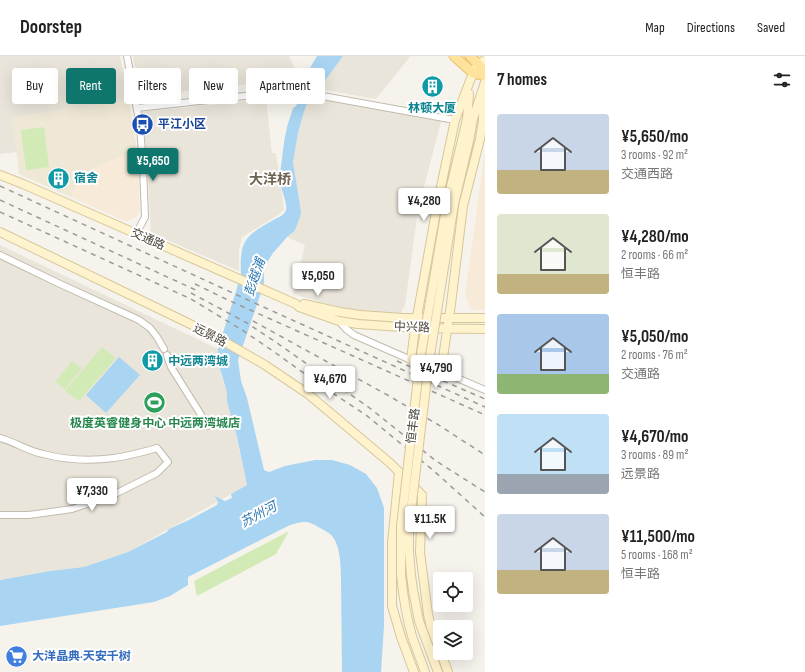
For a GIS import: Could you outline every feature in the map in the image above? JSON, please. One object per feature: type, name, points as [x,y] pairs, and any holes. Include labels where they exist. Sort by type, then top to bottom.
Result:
[{"type":"main road","points":[[454,56],[473,73],[485,75],[482,62],[470,56]]},
{"type":"main road","name":"恒丰路","points":[[411,360],[415,328],[438,200],[455,120],[473,73],[482,62]]},
{"type":"main road","name":"恒丰路","points":[[425,672],[413,638],[405,607],[401,574],[400,537],[420,360],[467,119],[469,85]]},
{"type":"main road","name":"恒丰路","points":[[438,672],[426,643],[416,606],[411,575],[409,527],[450,204],[469,142],[473,119],[484,85]]},
{"type":"main road","name":"恒丰路","points":[[441,371],[463,206],[480,139],[483,121],[484,85]]},
{"type":"main road","name":"交通路","points":[[0,175],[296,304],[299,307],[339,321]]},
{"type":"main road","name":"远景路","points":[[0,232],[218,338],[286,378],[308,394],[390,463],[422,495],[420,552],[428,614],[433,633]]},
{"type":"main road","name":"交通路","points":[[296,304],[300,303],[340,312]]},
{"type":"main road","name":"中兴路","points":[[340,312],[360,315],[417,318],[485,318]]},
{"type":"main road","name":"中兴路","points":[[339,321],[358,324],[415,328],[485,329]]},
{"type":"main road","points":[[399,472],[392,543],[392,606],[401,637],[414,672]]},
{"type":"main road","name":"远景路","points":[[443,660],[448,672]]},
{"type":"street","points":[[127,56],[141,138],[145,217],[136,234]]},
{"type":"street","points":[[137,108],[296,91],[455,120]]},
{"type":"street","points":[[0,255],[140,320],[150,328],[157,337],[171,367],[208,426]]},
{"type":"street","name":"交通路","points":[[339,321],[354,335],[485,390]]},
{"type":"street","points":[[0,438],[43,454],[77,460],[113,458],[157,448],[168,462],[157,473],[113,495],[72,509],[29,515],[0,515]]},
{"type":"shaded area","points":[[0,56],[120,56],[124,76],[124,102],[116,103],[116,68],[66,68],[66,104],[107,104],[13,117],[17,152],[0,154]]},
{"type":"shaded area","points":[[133,56],[289,56],[295,68],[246,68],[246,84],[238,85],[238,68],[189,68],[189,91],[181,92],[181,68],[135,68]]},
{"type":"shaded area","points":[[343,56],[410,56],[376,99],[325,90],[325,81]]},
{"type":"shaded area","points":[[325,94],[443,114],[418,210],[405,305],[400,315],[357,312],[293,294],[305,245],[287,237],[291,234],[295,175],[293,162],[307,104],[325,104]]},
{"type":"shaded area","points":[[246,101],[246,104],[267,104],[272,153],[276,153],[284,210],[242,237],[239,250],[239,271],[151,233],[147,159],[142,112],[218,104],[238,104],[238,102]]},
{"type":"shaded area","points":[[124,102],[124,104],[130,104],[137,149],[83,173],[71,197],[19,174],[12,117],[116,104]]},
{"type":"shaded area","points":[[137,149],[140,212],[137,216],[131,220],[125,221],[71,197],[83,173]]},
{"type":"shaded area","points":[[485,150],[485,310],[471,310],[465,295]]},
{"type":"shaded area","name":"中远两湾城","points":[[0,245],[218,349],[218,364],[227,393],[247,485],[128,552],[84,567],[50,571],[0,580]]},
{"type":"green space","points":[[44,127],[49,167],[26,170],[21,130]]},
{"type":"green space","points":[[102,347],[116,358],[79,401],[65,391]]},
{"type":"green space","points":[[72,361],[82,368],[65,389],[55,382]]},
{"type":"green space","points":[[289,531],[276,554],[197,596],[194,581]]},
{"type":"water","points":[[317,56],[343,56],[325,81],[325,68],[310,68]]},
{"type":"water","points":[[297,104],[307,104],[298,133],[293,162],[301,212],[300,217],[295,230],[273,253],[266,264],[264,270],[264,284],[238,360],[241,381],[247,398],[264,470],[269,472],[285,466],[315,460],[332,460],[350,465],[366,474],[377,488],[384,508],[384,626],[381,672],[342,672],[341,573],[338,549],[330,534],[306,522],[290,525],[188,577],[188,585],[170,596],[154,602],[0,626],[0,580],[50,571],[84,567],[128,552],[217,505],[218,502],[215,496],[225,501],[232,498],[231,494],[247,485],[237,437],[227,401],[227,393],[218,364],[218,349],[241,275],[244,245],[247,239],[258,229],[281,216],[286,210],[280,180],[283,149],[287,129],[293,108]]},
{"type":"water","points":[[119,357],[140,375],[106,413],[86,395]]},
{"type":"railway","points":[[0,186],[485,407]]},
{"type":"railway","points":[[0,200],[200,292]]},
{"type":"railway","points":[[0,212],[191,299],[242,330],[366,415],[434,471],[485,517]]},
{"type":"railway","points":[[195,284],[485,415]]},
{"type":"railway","points":[[191,293],[247,323],[277,343],[371,409],[436,461],[485,492]]},
{"type":"railway","points":[[253,321],[391,397],[485,455]]},
{"type":"railway","points":[[397,361],[485,399]]},
{"type":"place","name":"林顿大厦","points":[[432,87]]},
{"type":"place","name":"平江小区","points":[[143,124]]},
{"type":"place","name":"宿舍","points":[[59,178]]},
{"type":"place","name":"中远两湾城","points":[[152,361]]},
{"type":"place","name":"极度英睿健身中心 中远两湾城店","points":[[155,402]]},
{"type":"place","name":"大洋晶典·天安千树","points":[[16,656]]},
{"type":"district","name":"大洋桥","points":[[270,179]]},
{"type":"water label","name":"彭越浦","points":[[254,277]]},
{"type":"water label","name":"苏州河","points":[[258,514]]}]
